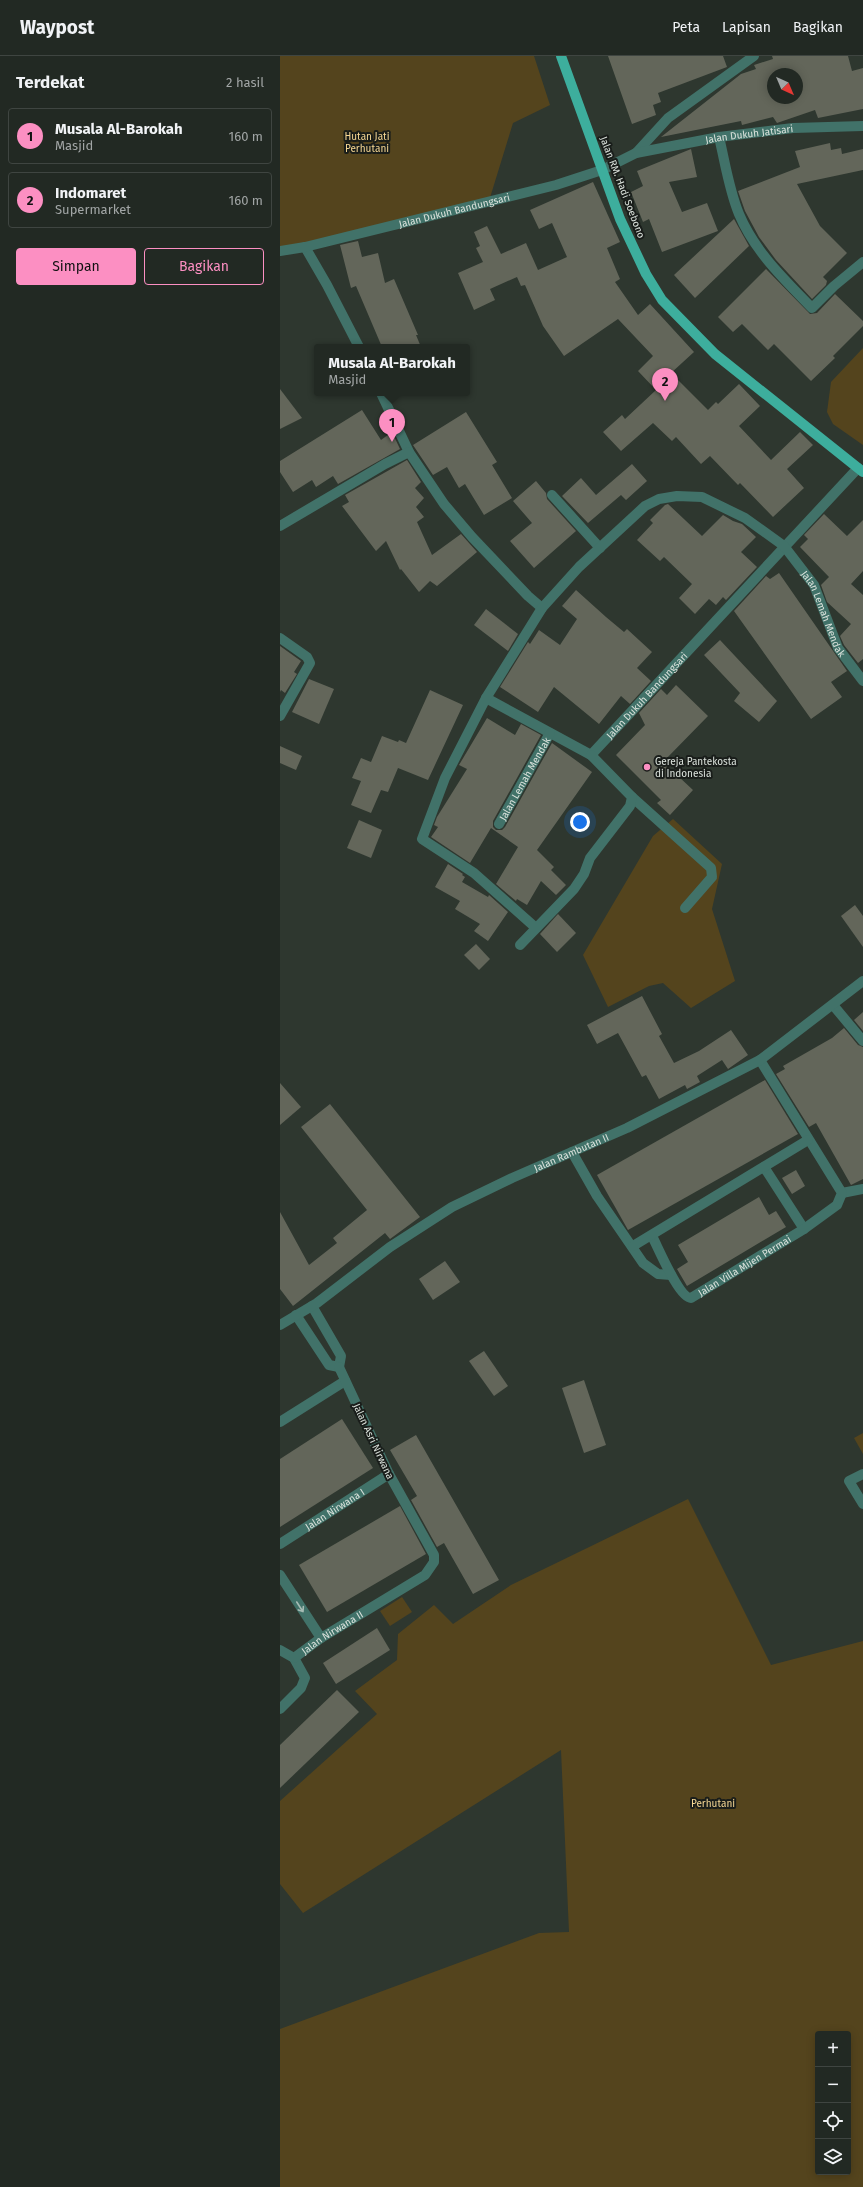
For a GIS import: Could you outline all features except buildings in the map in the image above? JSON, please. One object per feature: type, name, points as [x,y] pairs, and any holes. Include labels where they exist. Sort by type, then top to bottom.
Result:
[{"type":"main road","name":"Jalan RM. Hadi Soebono","points":[[561,56],[602,170],[630,240],[646,274],[662,300],[715,354],[860,470]]},
{"type":"street","name":"Jalan Dukuh Jatisari","points":[[636,153],[668,118],[739,60],[754,56]]},
{"type":"street","name":"Jalan Dukuh Jatisari","points":[[602,170],[636,153],[719,136],[794,128],[863,126]]},
{"type":"street","points":[[719,136],[738,213],[748,231],[772,266],[812,308],[834,286],[863,262]]},
{"type":"street","name":"Jalan Dukuh Bandungsari","points":[[280,251],[305,247],[556,185],[602,170]]},
{"type":"street","points":[[305,247],[327,285],[357,344]]},
{"type":"street","points":[[382,396],[409,452],[444,504],[472,537],[528,596],[542,608]]},
{"type":"street","points":[[280,526],[385,464],[409,452]]},
{"type":"street","name":"Jalan Dukuh Bandungsari","points":[[592,756],[784,546],[860,470]]},
{"type":"street","points":[[552,495],[600,548]]},
{"type":"street","points":[[536,928],[474,873],[422,839],[445,778],[486,698],[542,608],[579,567],[645,506],[659,500],[677,496],[702,497],[745,518],[784,546]]},
{"type":"street","name":"Jalan Lemah Mendak","points":[[784,546],[814,584],[838,648],[863,681]]},
{"type":"street","points":[[280,638],[308,658],[310,663],[280,716]]},
{"type":"street","points":[[486,698],[592,756],[632,797],[711,868],[712,877],[685,908]]},
{"type":"street","name":"Jalan Lemah Mendak","points":[[499,824],[550,733]]},
{"type":"street","points":[[520,945],[574,889],[584,874],[590,858],[626,813],[632,797]]},
{"type":"street","name":"Jalan Rambutan II","points":[[280,1325],[312,1306],[390,1247],[432,1218],[512,1178],[627,1128],[760,1060],[863,981]]},
{"type":"street","points":[[833,1005],[863,1041]]},
{"type":"street","points":[[760,1060],[842,1193],[863,1189]]},
{"type":"street","points":[[633,1246],[652,1236],[808,1140]]},
{"type":"street","points":[[572,1152],[597,1196],[633,1246],[643,1263],[658,1274],[671,1275]]},
{"type":"street","points":[[764,1166],[804,1229]]},
{"type":"street","name":"Jalan Villa Mijen Permai","points":[[652,1236],[671,1275],[686,1296],[691,1298],[804,1229],[837,1205],[842,1193]]},
{"type":"street","name":"Jalan Asri Nirwana","points":[[312,1306],[341,1356],[339,1367],[389,1474],[434,1555],[434,1562],[425,1575]]},
{"type":"street","points":[[296,1315],[329,1365],[339,1367]]},
{"type":"street","points":[[280,1422],[345,1381]]},
{"type":"street","name":"Jalan Nirwana I","points":[[280,1544],[389,1474]]},
{"type":"street","points":[[863,1474],[849,1481],[863,1504]]},
{"type":"street","points":[[280,1575],[321,1638]]},
{"type":"street","name":"Jalan Nirwana II","points":[[280,1709],[304,1684],[303,1673],[294,1658],[321,1638],[425,1575]]},
{"type":"street","points":[[280,1650],[294,1658]]},
{"type":"green space","name":"Hutan Jati Perhutani","points":[[280,56],[534,56],[550,105],[513,123],[489,201],[280,252]]},
{"type":"green space","points":[[863,348],[863,445],[833,424],[827,412],[831,382]]},
{"type":"green space","points":[[673,819],[722,864],[712,909],[735,981],[691,1008],[663,983],[649,986],[608,1007],[583,955],[653,836]]},
{"type":"green space","points":[[863,1433],[863,1454],[854,1438]]},
{"type":"green space","name":"Perhutani","points":[[688,1499],[771,1665],[863,1641],[863,2187],[280,2187],[280,2029],[539,1933],[569,1932],[561,1750],[303,1913],[280,1884],[280,1801],[377,1714],[355,1691],[397,1660],[398,1634],[434,1605],[453,1624],[511,1585]]},
{"type":"green space","points":[[402,1597],[412,1612],[390,1626],[380,1611]]},
{"type":"place","name":"Indomaret","points":[[665,401]]},
{"type":"place","name":"Musala Al-Barokah","points":[[392,442]]},
{"type":"place","name":"Gereja Pantekosta di Indonesia","points":[[647,767]]}]
